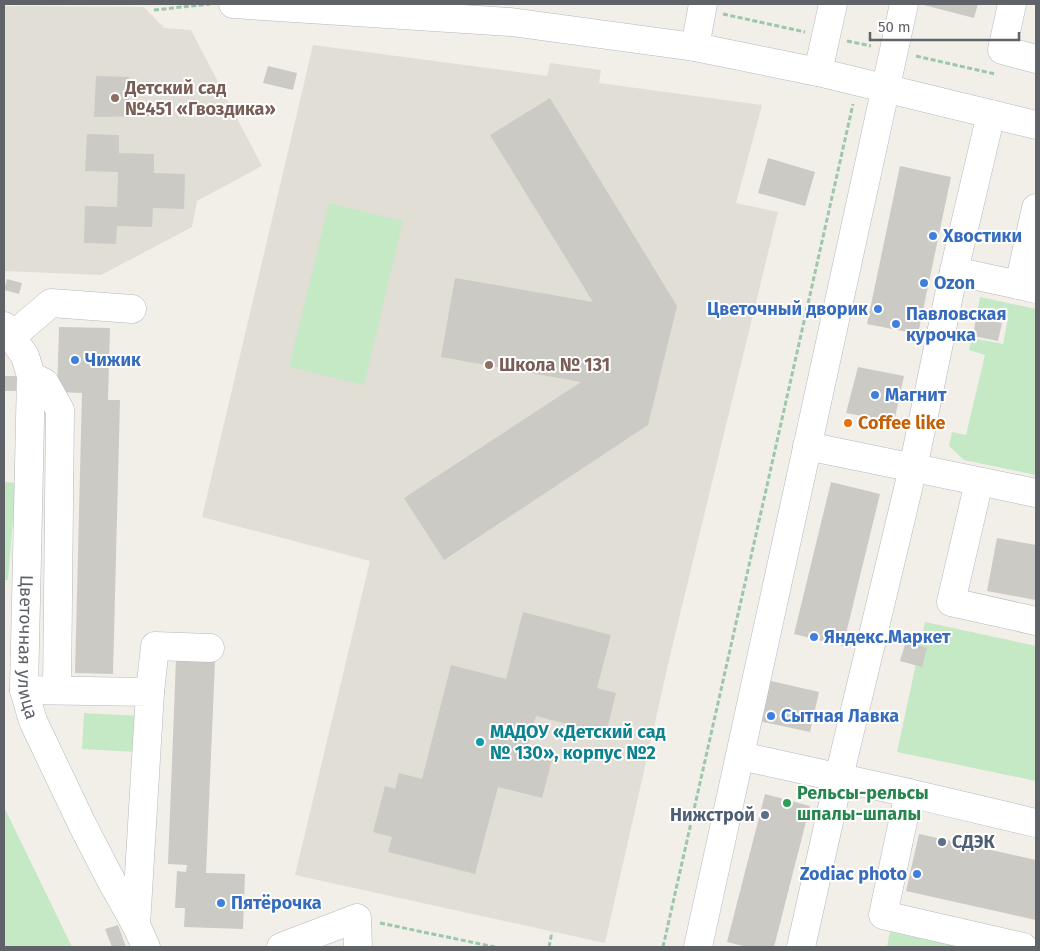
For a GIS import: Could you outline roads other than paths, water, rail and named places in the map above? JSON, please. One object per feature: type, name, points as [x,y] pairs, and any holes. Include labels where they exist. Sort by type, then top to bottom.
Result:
[{"type":"street","points":[[232,4],[513,13],[818,72],[1036,125]]},
{"type":"street","points":[[818,72],[833,4]]},
{"type":"street","points":[[698,947],[904,4]]},
{"type":"street","points":[[1012,4],[1002,50],[1036,58]]},
{"type":"street","points":[[695,47],[703,6]]},
{"type":"street","points":[[801,947],[838,777],[913,468],[954,271],[992,114]]},
{"type":"street","points":[[954,271],[1027,287],[1036,208]]},
{"type":"street","points":[[8,332],[50,303],[132,309]]},
{"type":"street","name":"Цветочная улица","points":[[8,332],[25,356],[31,376],[24,690],[33,721],[112,884],[141,936]]},
{"type":"street","points":[[31,376],[45,383],[60,410],[57,690]]},
{"type":"street","points":[[807,446],[1036,493]]},
{"type":"street","points":[[979,482],[951,602],[1036,621]]},
{"type":"street","points":[[141,936],[150,692],[155,646],[210,648]]},
{"type":"street","points":[[24,690],[150,692]]},
{"type":"street","points":[[741,756],[1036,823]]},
{"type":"street","points":[[909,793],[882,915],[1023,947]]},
{"type":"street","points":[[281,947],[357,918],[358,947]]},
{"type":"place","name":"Детский сад №451 «Гвоздика»","points":[[115,98]]},
{"type":"place","name":"Хвостики","points":[[933,236]]},
{"type":"place","name":"Ozon","points":[[924,283]]},
{"type":"place","name":"Цветочный дворик","points":[[878,309]]},
{"type":"place","name":"Павловская курочка","points":[[896,324]]},
{"type":"place","name":"Чижик","points":[[75,360]]},
{"type":"place","name":"Школа № 131","points":[[489,365]]},
{"type":"place","name":"Магнит","points":[[875,395]]},
{"type":"place","name":"Coffee like","points":[[848,423]]},
{"type":"place","name":"Яндекс.Маркет","points":[[814,637]]},
{"type":"place","name":"Сытная Лавка","points":[[771,716]]},
{"type":"place","name":"МАДОУ «Детский сад № 130», корпус №2","points":[[480,742]]},
{"type":"place","name":"Рельсы-рельсы шпалы-шпалы","points":[[787,803]]},
{"type":"place","name":"Нижстрой","points":[[765,815]]},
{"type":"place","name":"СДЭК","points":[[942,842]]},
{"type":"place","name":"Zodiac photo","points":[[917,874]]},
{"type":"place","name":"Пятёрочка","points":[[221,903]]}]
